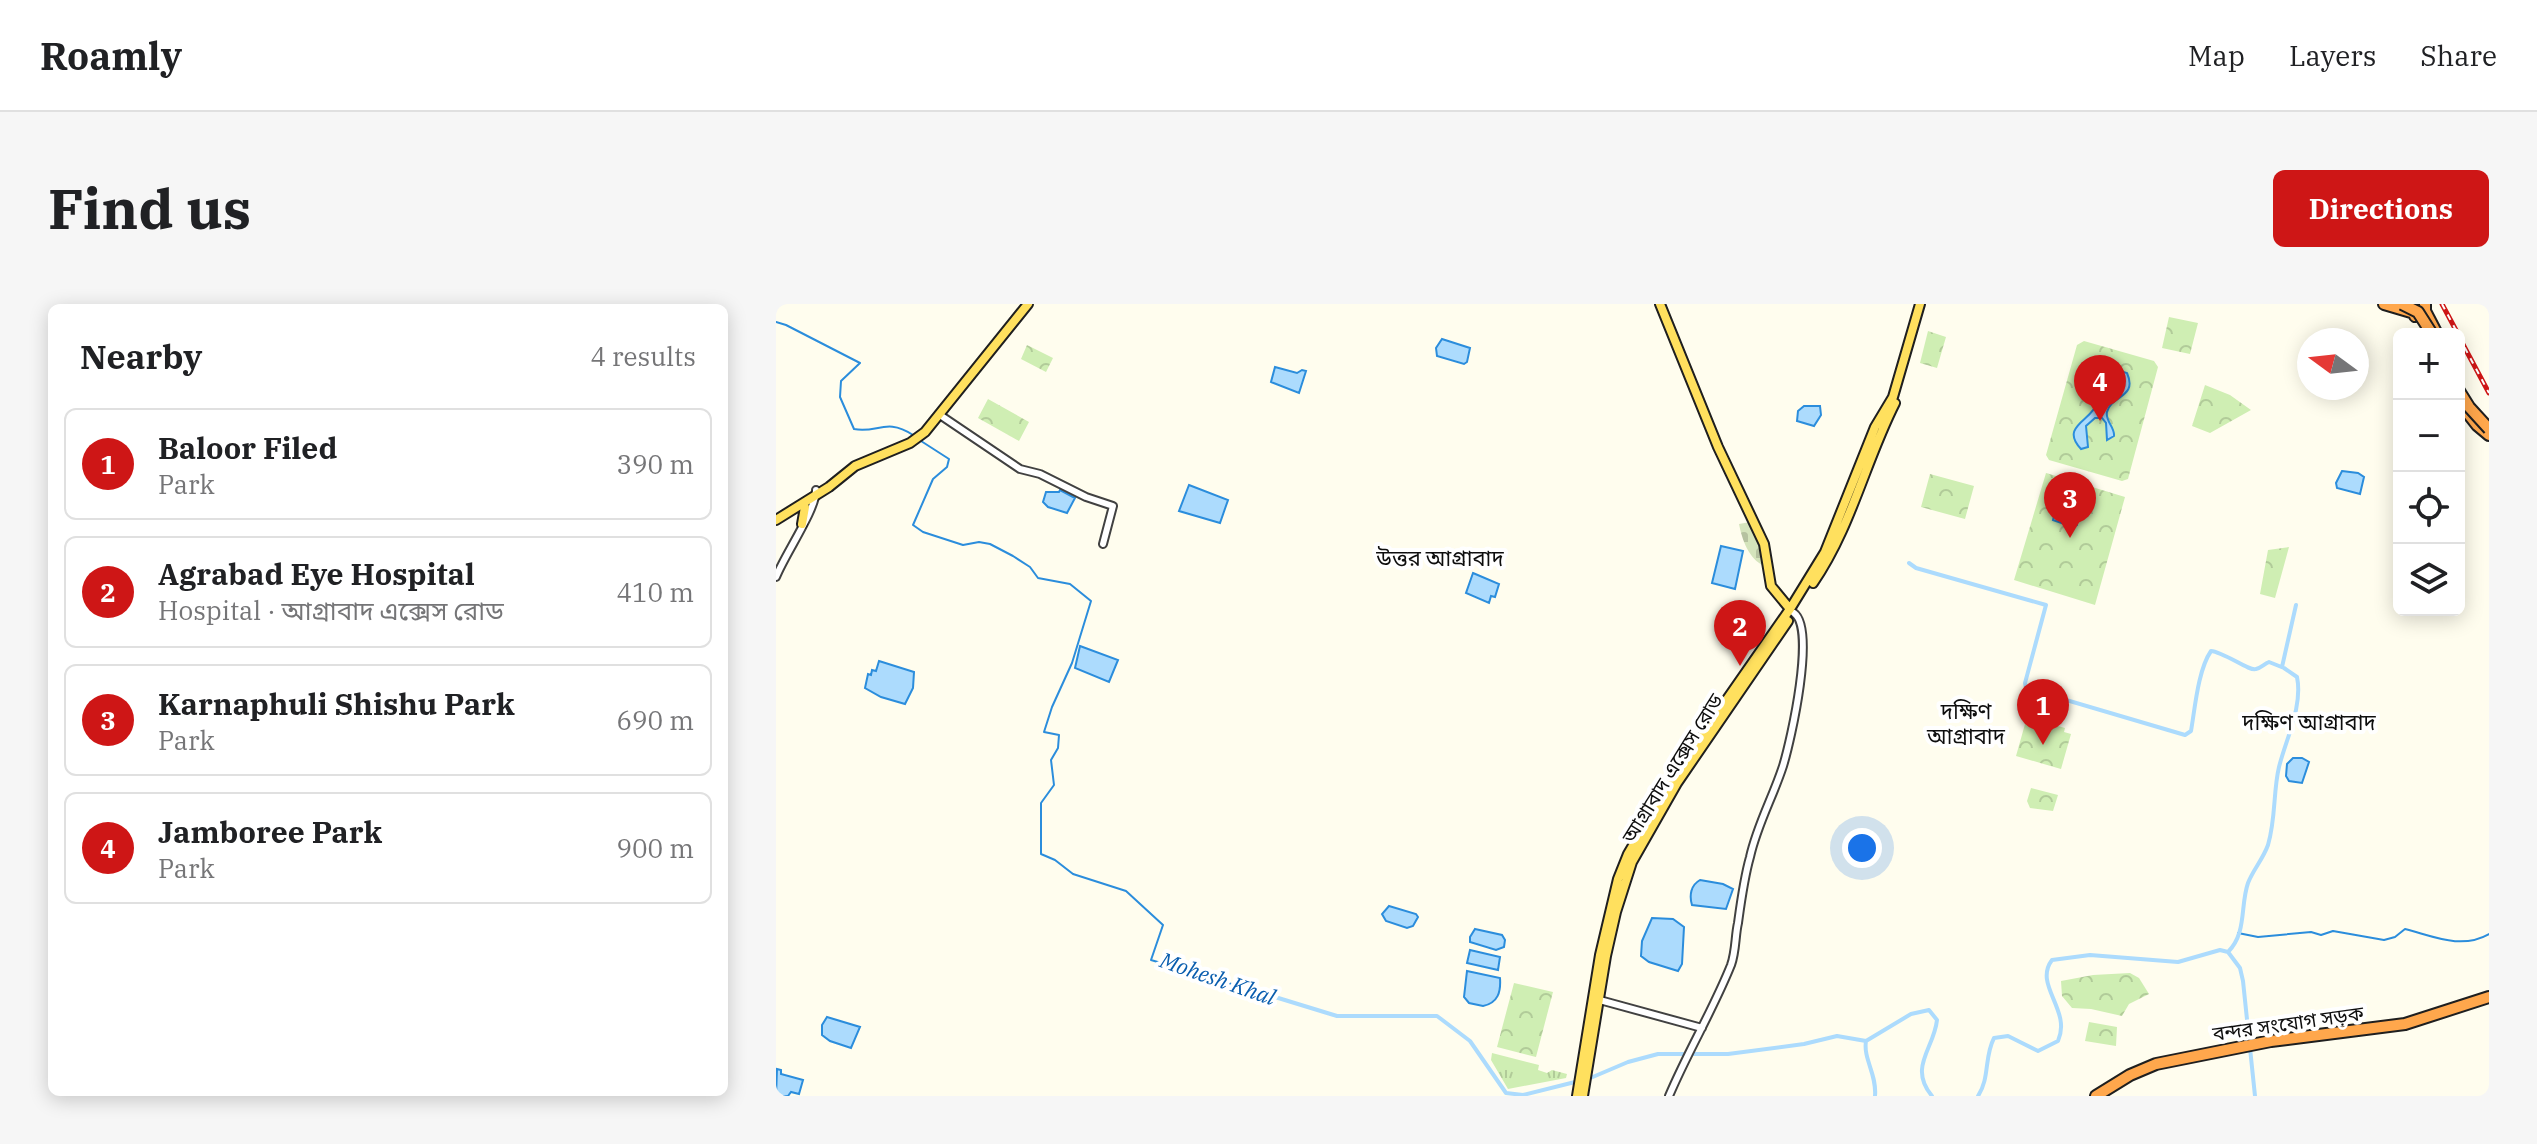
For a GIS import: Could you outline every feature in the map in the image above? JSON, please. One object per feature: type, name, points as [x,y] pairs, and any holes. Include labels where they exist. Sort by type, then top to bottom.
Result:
[{"type":"highway","points":[[2384,304],[2410,306],[2423,311],[2432,328]]},
{"type":"highway","points":[[2410,306],[2419,316],[2425,308]]},
{"type":"highway","points":[[2425,308],[2433,328]]},
{"type":"highway","points":[[2465,400],[2489,431]]},
{"type":"highway","points":[[2465,410],[2489,431]]},
{"type":"highway","name":"বন্দর সংযোগ সড়ক","points":[[2099,1096],[2150,1070],[2222,1052],[2406,1029],[2489,1000]]},
{"type":"main road","points":[[776,518],[802,504],[854,461],[913,437],[973,368],[1022,304]]},
{"type":"main road","points":[[776,518],[855,466],[910,443],[940,415],[1028,304]]},
{"type":"main road","points":[[1660,304],[1718,447],[1764,544],[1771,586],[1792,611]]},
{"type":"main road","name":"আগ্রাবাদ এক্সেস রোড","points":[[1580,1092],[1610,910],[1618,879],[1634,843],[1675,774],[1792,611],[1834,535],[1875,427],[1889,408],[1922,304]]},
{"type":"main road","points":[[802,504],[805,507],[802,524]]},
{"type":"street","points":[[940,415],[1020,469],[1040,474],[1086,497],[1113,506],[1103,544]]},
{"type":"street","points":[[776,577],[816,492]]},
{"type":"street","points":[[1669,1096],[1732,961],[1750,854],[1790,738],[1803,650],[1801,624],[1792,611]]},
{"type":"street","points":[[1595,999],[1702,1028]]},
{"type":"green space","points":[[2169,317],[2198,323],[2190,354],[2162,348]]},
{"type":"green space","points":[[1928,331],[1946,337],[1937,368],[1920,363]]},
{"type":"green space","points":[[2084,341],[2154,361],[2158,367],[2128,479],[2122,481],[2049,460],[2046,455],[2077,345]]},
{"type":"green space","points":[[1027,345],[1053,358],[1046,372],[1021,359]]},
{"type":"green space","points":[[2205,385],[2230,395],[2251,410],[2210,433],[2192,426]]},
{"type":"green space","points":[[988,399],[1029,422],[1019,441],[978,418]]},
{"type":"green space","points":[[2046,473],[2125,497],[2095,605],[2014,580]]},
{"type":"green space","points":[[1930,474],[1974,486],[1965,519],[1921,507]]},
{"type":"green space","points":[[1750,522],[1761,547],[1764,566],[1750,554],[1742,536],[1739,524]]},
{"type":"green space","points":[[2289,547],[2275,598],[2260,594],[2268,550]]},
{"type":"green space","points":[[2027,717],[2065,728],[2064,732],[2071,734],[2061,769],[2016,756]]},
{"type":"green space","points":[[2031,788],[2058,795],[2053,811],[2030,808],[2027,801]]},
{"type":"green space","points":[[2130,973],[2139,978],[2149,994],[2129,1004],[2122,1016],[2072,1008],[2062,996],[2061,981]]},
{"type":"green space","points":[[1514,983],[1553,992],[1536,1057],[1497,1047]]},
{"type":"green space","points":[[2089,1022],[2117,1027],[2116,1046],[2085,1041]]},
{"type":"green space","points":[[1492,1053],[1539,1065],[1538,1070],[1547,1073],[1552,1070],[1567,1074],[1566,1078],[1508,1089],[1491,1060]]},
{"type":"water","points":[[1442,339],[1470,348],[1467,362],[1464,364],[1437,356],[1436,348]]},
{"type":"water","points":[[1275,367],[1297,373],[1306,371],[1299,393],[1271,382]]},
{"type":"water","points":[[2120,371],[2127,373],[2129,387],[2109,406],[2107,412],[2114,436],[2107,440],[2106,423],[2102,418],[2095,418],[2086,426],[2088,447],[2081,449],[2075,441],[2075,429],[2097,403],[2089,390],[2089,379],[2096,377],[2099,395],[2109,400],[2119,393],[2116,376]]},
{"type":"water","points":[[1804,406],[1820,406],[1821,415],[1814,426],[1797,421],[1798,411]]},
{"type":"water","points":[[2342,471],[2364,477],[2360,494],[2337,488]]},
{"type":"water","points":[[1189,485],[1228,500],[1220,523],[1179,511]]},
{"type":"water","points":[[2064,485],[2069,485],[2070,490],[2084,486],[2075,499],[2073,508],[2076,512],[2083,514],[2086,499],[2089,500],[2084,517],[2077,515],[2077,525],[2073,527],[2053,520],[2056,507],[2066,505],[2070,497],[2063,490]]},
{"type":"water","points":[[1060,490],[1075,498],[1067,513],[1048,507],[1043,502],[1046,492]]},
{"type":"water","points":[[1721,546],[1743,551],[1735,589],[1712,583]]},
{"type":"water","points":[[1473,573],[1499,584],[1495,597],[1491,596],[1489,603],[1466,593]]},
{"type":"water","points":[[1080,646],[1118,660],[1109,682],[1075,668]]},
{"type":"water","points":[[879,661],[914,672],[913,688],[905,704],[881,697],[865,688],[868,674],[876,671]]},
{"type":"water","points":[[2293,758],[2309,762],[2302,783],[2289,781],[2286,776],[2287,764]]},
{"type":"water","points":[[1700,880],[1733,889],[1726,909],[1692,905],[1692,891]]},
{"type":"water","points":[[1389,906],[1416,914],[1418,917],[1413,926],[1407,928],[1386,921],[1382,914]]},
{"type":"water","points":[[1652,918],[1673,919],[1684,927],[1682,964],[1678,971],[1649,962],[1641,956],[1642,941]]},
{"type":"water","points":[[1475,929],[1502,935],[1504,947],[1496,950],[1470,942]]},
{"type":"water","points":[[1470,950],[1500,957],[1498,970],[1467,963]]},
{"type":"water","points":[[1467,971],[1500,978],[1495,1000],[1483,1006],[1469,1003],[1464,997]]},
{"type":"water","points":[[827,1017],[860,1027],[851,1048],[822,1035],[822,1025]]},
{"type":"water","points":[[777,1069],[781,1070],[781,1074],[803,1080],[799,1094],[791,1092],[788,1096],[776,1096]]},
{"type":"waterway","points":[[776,322],[860,363],[841,381],[840,397],[854,429],[896,427],[913,435]]},
{"type":"waterway","name":"Mohesh Khal","points":[[921,441],[949,459],[947,467],[933,479],[913,525],[923,532],[963,545],[979,542],[990,544],[1030,567],[1038,578],[1070,584],[1091,601],[1072,663],[1044,732],[1059,735],[1058,748],[1051,760],[1054,785],[1041,803],[1041,854],[1073,874],[1126,891],[1163,925],[1151,960],[1275,997]]},
{"type":"waterway","points":[[1909,563],[1916,568],[2046,605],[2026,688]]},
{"type":"waterway","points":[[2282,667],[2296,605]]},
{"type":"waterway","points":[[2032,690],[2185,735],[2191,731],[2200,679],[2211,651],[2253,669],[2269,662],[2297,677],[2296,711],[2279,767],[2268,845],[2248,883],[2241,928],[2228,952]]},
{"type":"waterway","points":[[2238,933],[2258,937],[2311,932],[2321,935],[2333,931],[2384,940],[2395,937],[2405,929],[2458,941],[2478,939],[2489,934]]},
{"type":"waterway","points":[[1978,1096],[1994,1038],[2008,1036],[2038,1051],[2058,1041],[2060,1019],[2047,979],[2047,969],[2052,960],[2090,955],[2178,962],[2220,950],[2228,952],[2240,968],[2255,1096]]},
{"type":"waterway","name":"Mohesh Khal","points":[[1275,997],[1337,1016],[1437,1016],[1470,1041],[1506,1093],[1523,1095],[1579,1081]]},
{"type":"waterway","points":[[1875,1096],[1866,1041],[1911,1014],[1929,1010],[1937,1020],[1924,1058],[1922,1076],[1932,1096]]},
{"type":"waterway","points":[[1588,1079],[1628,1062],[1658,1054],[1728,1054],[1804,1044],[1837,1036],[1866,1041]]},
{"type":"railway","points":[[2442,304],[2455,328]]},
{"type":"railway","points":[[2465,348],[2489,393]]},
{"type":"place","name":"Jamboree Park","points":[[2100,421]]},
{"type":"place","name":"Karnaphuli Shishu Park","points":[[2070,538]]},
{"type":"place","name":"Agrabad Eye Hospital","points":[[1740,666]]},
{"type":"place","name":"Baloor Filed","points":[[2043,745]]},
{"type":"district","name":"উত্তর আগ্রাবাদ","points":[[1440,557]]},
{"type":"district","name":"দক্ষিণ আগ্রাবাদ","points":[[2309,721]]},
{"type":"district","name":"দক্ষিণ আগ্রাবাদ","points":[[1966,722]]}]
